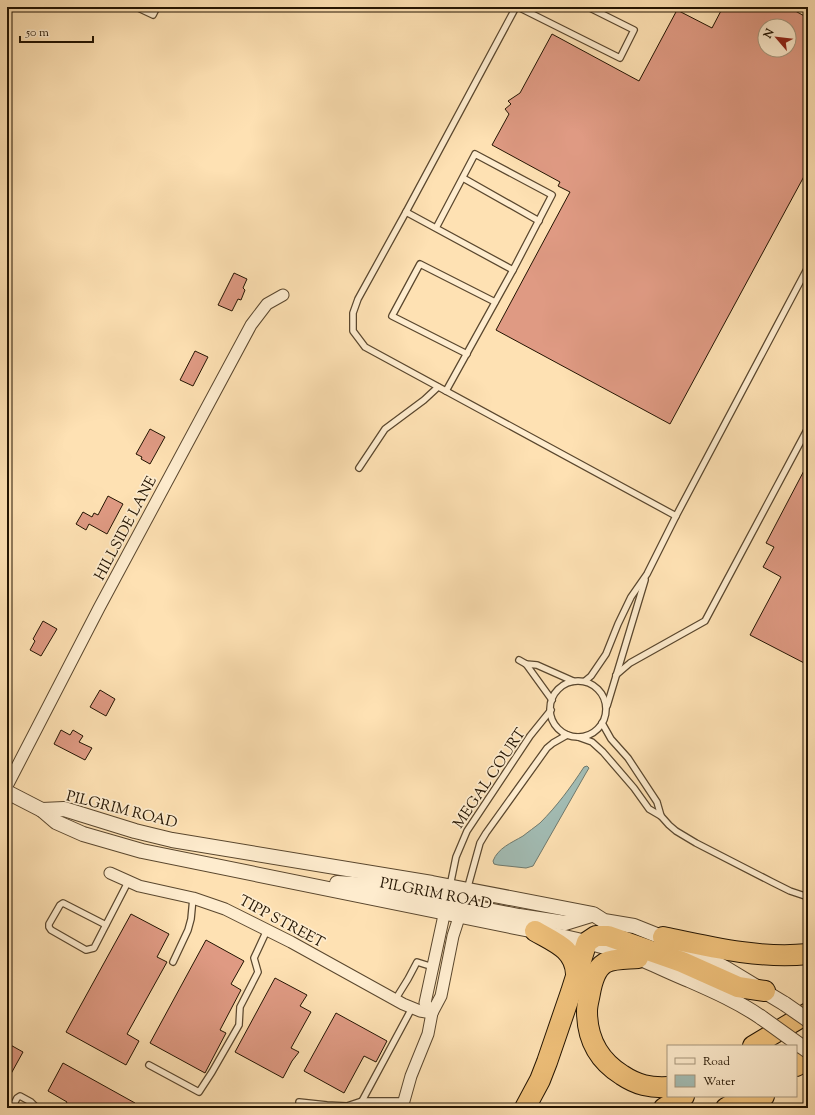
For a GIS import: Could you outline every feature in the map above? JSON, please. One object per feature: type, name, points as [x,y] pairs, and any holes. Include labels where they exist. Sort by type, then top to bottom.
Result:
[{"type":"highway","points":[[535,931],[569,953],[574,961],[576,974]]},
{"type":"highway","points":[[525,1108],[548,1062],[583,952],[587,942],[593,937],[599,935],[615,938],[682,962],[738,987],[765,991]]},
{"type":"highway","points":[[662,937],[712,948],[749,953],[776,955],[808,954]]},
{"type":"highway","points":[[638,958],[609,962],[602,966],[598,971],[592,985],[587,1010],[591,1037],[598,1053],[613,1070],[627,1079],[643,1086],[656,1088],[667,1087]]},
{"type":"highway","points":[[755,1045],[808,1013]]},
{"type":"highway","points":[[769,1045],[808,1020]]},
{"type":"highway","points":[[797,1065],[808,1059]]},
{"type":"highway","points":[[797,1076],[808,1070]]},
{"type":"highway","points":[[664,1108],[682,1097]]},
{"type":"highway","points":[[726,1108],[744,1097]]},
{"type":"highway","points":[[744,1108],[762,1097]]},
{"type":"street","name":"HILLSIDE LANE","points":[[7,786],[96,614],[251,325],[267,304],[283,295]]},
{"type":"street","name":"PILGRIM ROAD","points":[[7,792],[42,810],[56,822],[83,834],[142,851],[312,886],[332,882],[361,885],[437,899],[447,899],[467,890],[593,914],[604,921],[634,926],[679,943],[765,991],[808,1020]]},
{"type":"street","name":"PILGRIM ROAD","points":[[42,810],[64,809],[135,832],[447,899]]},
{"type":"street","name":"TIPP STREET","points":[[110,873],[139,886],[193,898],[225,909],[267,930],[395,1000],[412,1008],[432,1013]]},
{"type":"street","points":[[403,1105],[411,1076],[426,1040],[432,1013],[441,996],[453,936],[467,890]]},
{"type":"street","points":[[432,1013],[425,1003],[447,899],[461,911]]},
{"type":"street","points":[[461,911],[467,906],[565,923],[593,914]]},
{"type":"street","name":"PILGRIM ROAD","points":[[461,911],[535,931],[587,942],[638,958],[732,1000],[762,1018],[808,1051]]},
{"type":"lane","points":[[136,7],[153,15],[157,7]]},
{"type":"lane","points":[[588,7],[634,30],[620,58],[517,7],[358,299],[354,313],[353,331],[365,347],[676,516]]},
{"type":"lane","points":[[436,228],[475,154],[552,195],[513,270],[446,391]]},
{"type":"lane","points":[[463,178],[539,221]]},
{"type":"lane","points":[[406,212],[513,270]]},
{"type":"lane","points":[[467,354],[392,316],[420,264],[495,302]]},
{"type":"lane","points":[[585,681],[591,676],[606,654],[631,597],[647,574],[676,516],[808,267]]},
{"type":"lane","points":[[359,468],[385,429],[424,400],[438,387]]},
{"type":"lane","points":[[616,675],[630,663],[705,621],[808,428]]},
{"type":"lane","points":[[578,737],[590,735],[599,728],[605,718],[616,675],[647,574]]},
{"type":"lane","points":[[519,660],[526,664],[552,700]]},
{"type":"lane","points":[[526,664],[537,665],[573,681],[585,681],[595,686],[603,695],[607,706]]},
{"type":"lane","points":[[573,681],[562,686],[554,695],[552,700],[550,706],[551,718],[557,728],[567,735],[592,742],[603,752],[634,788],[649,809],[661,816],[669,826],[685,837],[790,891],[808,897]]},
{"type":"lane","name":"MEGAL COURT","points":[[447,899],[457,853],[466,831],[530,736],[551,710]]},
{"type":"lane","points":[[602,723],[611,739],[628,758],[657,802],[661,816]]},
{"type":"lane","name":"MEGAL COURT","points":[[467,890],[480,843],[486,833],[546,748],[567,735]]},
{"type":"lane","points":[[106,925],[63,904],[60,905],[49,924],[49,927],[51,930],[86,950],[94,948],[106,925],[128,882]]},
{"type":"lane","points":[[173,962],[192,919],[193,898]]},
{"type":"lane","points":[[148,1065],[199,1092],[239,1025],[240,1007],[258,972],[254,958],[267,930]]},
{"type":"lane","points":[[395,1000],[417,962],[433,966]]},
{"type":"lane","points":[[362,1101],[412,1008]]},
{"type":"lane","points":[[12,1108],[17,1098],[20,1096],[31,1102],[36,1108]]},
{"type":"lane","points":[[299,1102],[347,1106],[362,1101],[403,1105]]},
{"type":"water","points":[[587,766],[589,768],[533,866],[526,868],[494,864],[493,861],[495,856],[502,849],[523,836],[546,817],[564,796],[584,767]]},
{"type":"building","points":[[723,7],[788,7],[808,18],[808,169],[670,424],[496,330],[570,192],[558,186],[560,182],[492,145],[509,114],[505,109],[511,104],[508,101],[520,93],[552,34],[639,81],[677,10],[712,28]]},
{"type":"building","points":[[234,273],[247,279],[243,288],[245,290],[241,300],[238,299],[232,311],[218,305]]},
{"type":"building","points":[[195,351],[208,357],[193,386],[180,380]]},
{"type":"building","points":[[150,429],[165,437],[150,464],[136,454]]},
{"type":"building","points":[[808,463],[808,665],[750,635],[781,577],[763,567],[774,547],[766,543]]},
{"type":"building","points":[[108,496],[123,504],[107,534],[89,524],[86,530],[76,524],[83,512],[92,517],[94,513],[98,515]]},
{"type":"building","points":[[43,621],[57,629],[41,656],[30,650],[35,641],[33,639]]},
{"type":"building","points":[[100,690],[115,699],[106,716],[90,707]]},
{"type":"building","points":[[61,730],[70,735],[73,730],[83,736],[79,742],[92,748],[85,760],[54,744]]},
{"type":"building","points":[[131,914],[169,934],[157,957],[167,962],[127,1034],[139,1041],[126,1065],[66,1032]]},
{"type":"building","points":[[206,940],[244,961],[231,984],[241,990],[220,1030],[226,1033],[205,1073],[150,1043]]},
{"type":"building","points":[[275,978],[307,995],[300,1006],[311,1012],[291,1048],[299,1052],[292,1061],[283,1078],[235,1052]]},
{"type":"building","points":[[336,1013],[387,1041],[376,1062],[364,1056],[344,1093],[304,1071]]},
{"type":"building","points":[[7,1043],[23,1052],[7,1081]]},
{"type":"building","points":[[63,1063],[135,1103],[132,1108],[64,1108],[67,1102],[48,1091]]}]
